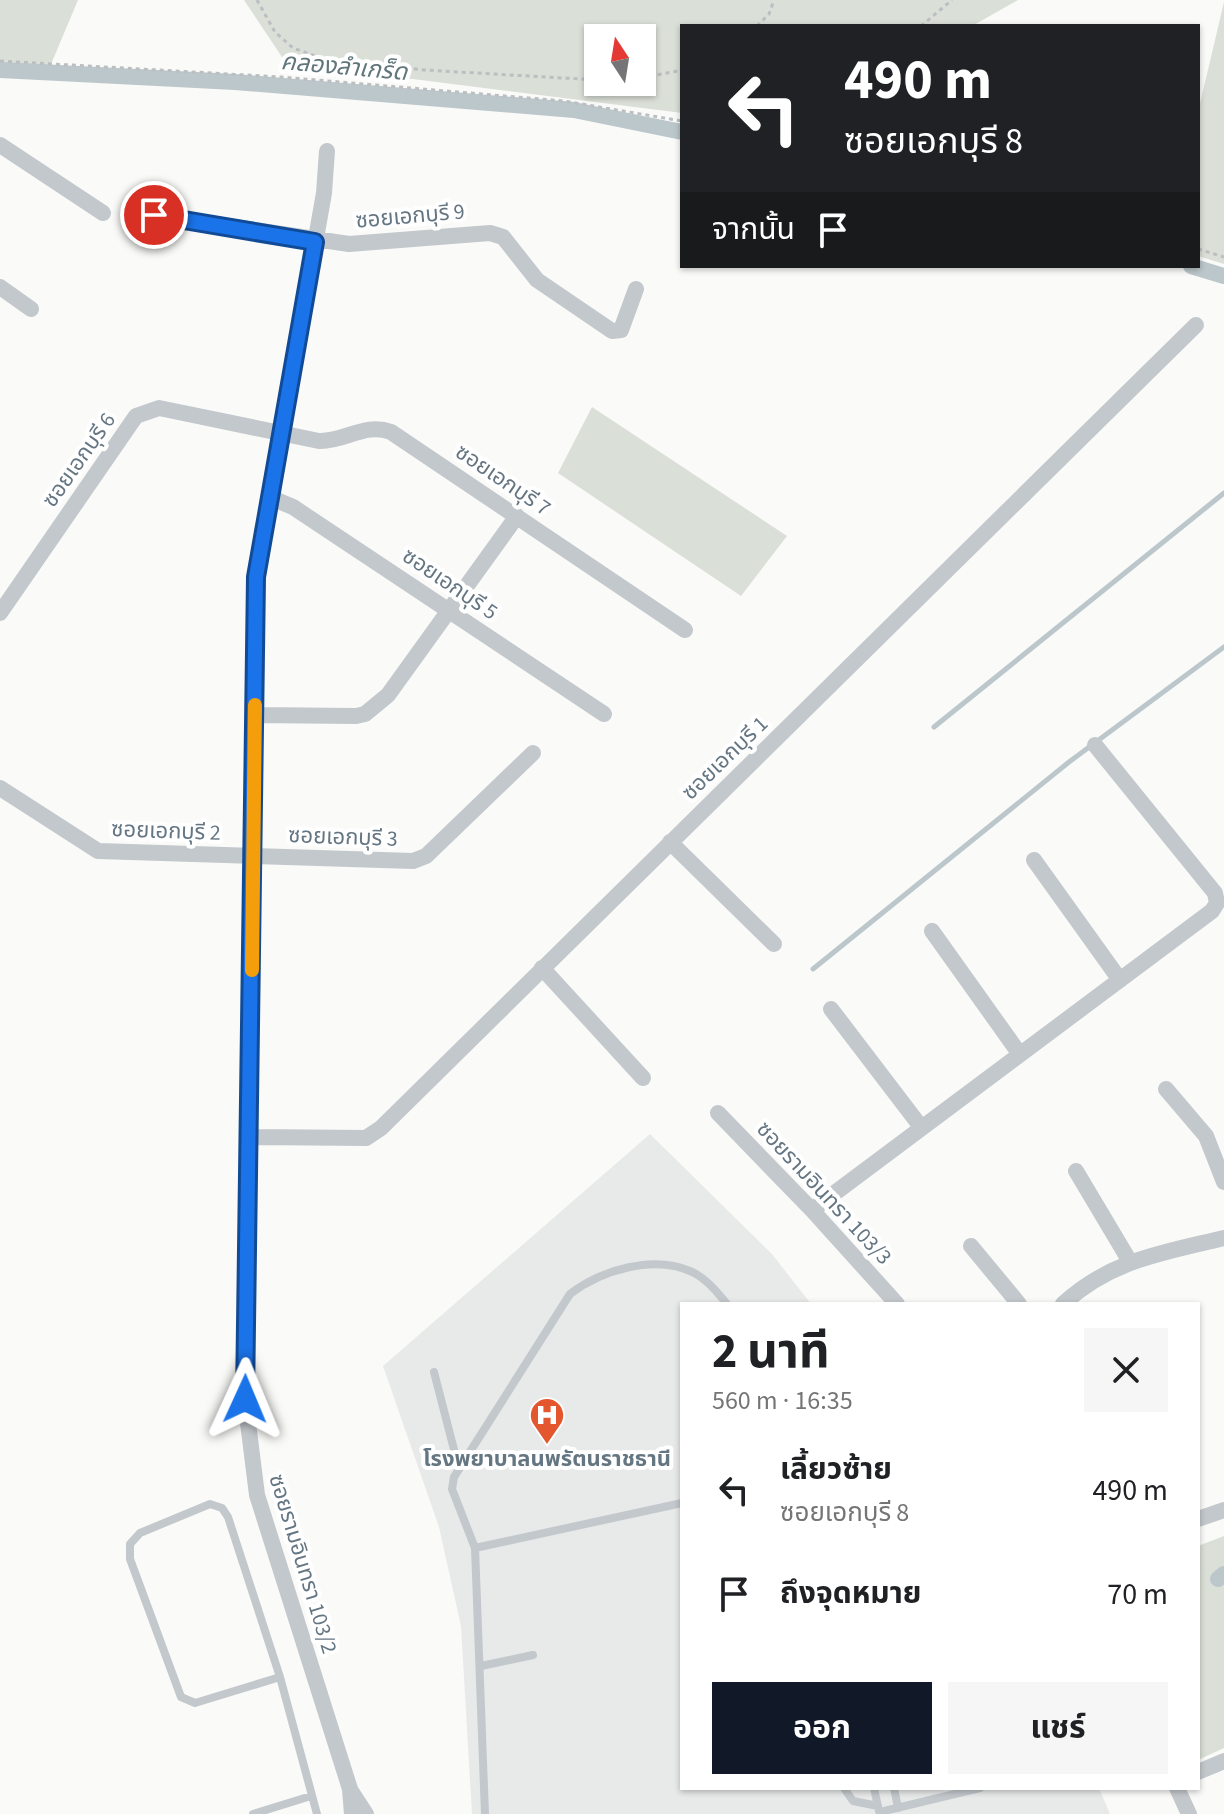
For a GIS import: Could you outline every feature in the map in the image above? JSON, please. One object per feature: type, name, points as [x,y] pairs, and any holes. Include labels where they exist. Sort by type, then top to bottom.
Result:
[{"type":"street","points":[[0,145],[103,213]]},
{"type":"street","name":"ซอยรามอินทรา 103/2","points":[[327,151],[324,193],[256,577],[245,1399],[252,1469],[350,1789],[352,1814]]},
{"type":"street","points":[[154,215],[315,242]]},
{"type":"street","name":"ซอยเอกบุรี 9","points":[[315,242],[349,244],[490,233],[503,237],[537,280],[612,331],[621,330],[636,289]]},
{"type":"street","points":[[0,287],[31,309]]},
{"type":"street","name":"ซอยเอกบุรี 1","points":[[250,1137],[372,1135],[1196,325]]},
{"type":"street","name":"ซอยเอกบุรี 6","points":[[0,613],[136,416],[145,410],[179,410],[281,431]]},
{"type":"street","name":"ซอยเอกบุรี 7","points":[[281,431],[332,441],[363,429],[383,429],[685,630]]},
{"type":"street","name":"ซอยเอกบุรี 5","points":[[269,497],[293,507],[604,714]]},
{"type":"street","points":[[255,715],[365,714],[388,695],[517,516]]},
{"type":"street","points":[[812,1210],[1212,911],[1217,903],[1215,893],[1187,856],[1095,745]]},
{"type":"street","name":"ซอยเอกบุรี 3","points":[[253,856],[419,860],[533,753]]},
{"type":"street","name":"ซอยเอกบุรี 2","points":[[0,788],[98,851],[253,856]]},
{"type":"street","points":[[670,842],[774,944]]},
{"type":"street","points":[[1034,860],[1120,980]]},
{"type":"street","points":[[932,931],[1019,1053]]},
{"type":"street","points":[[542,968],[643,1078]]},
{"type":"street","points":[[831,1009],[921,1127]]},
{"type":"street","points":[[1166,1089],[1206,1136],[1224,1182]]},
{"type":"street","name":"ซอยรามอินทรา 103/3","points":[[718,1113],[895,1302]]},
{"type":"street","points":[[1076,1171],[1129,1260]]},
{"type":"street","points":[[1065,1302],[1083,1286],[1129,1260],[1224,1238]]},
{"type":"street","points":[[971,1246],[1017,1302]]},
{"type":"street","points":[[1200,1518],[1224,1510]]},
{"type":"street","points":[[1200,1771],[1224,1761]]},
{"type":"street","name":"ซอยรามอินทรา 103/2","points":[[350,1789],[366,1814]]},
{"type":"street","points":[[1178,1790],[1189,1814]]},
{"type":"lane","points":[[485,1814],[475,1548],[452,1489],[459,1469],[563,1302],[583,1283],[631,1267],[678,1267],[701,1278],[725,1302]]},
{"type":"lane","points":[[434,1372],[459,1469]]},
{"type":"lane","points":[[475,1548],[680,1503]]},
{"type":"lane","points":[[280,1677],[195,1703],[181,1697],[130,1559],[130,1544],[140,1533],[210,1504],[222,1508],[228,1517],[280,1677],[317,1814]]},
{"type":"lane","points":[[481,1666],[533,1655]]},
{"type":"lane","points":[[845,1790],[853,1801],[879,1811],[972,1790]]},
{"type":"lane","points":[[874,1790],[879,1811]]},
{"type":"lane","points":[[894,1790],[898,1808]]},
{"type":"lane","points":[[253,1814],[311,1796]]},
{"type":"path","points":[[257,0],[275,32],[293,48],[321,58],[424,70],[584,79]]},
{"type":"path","points":[[759,24],[776,0]]},
{"type":"path","points":[[923,24],[952,0]]},
{"type":"path","points":[[0,61],[281,77],[533,98],[680,121]]},
{"type":"path","points":[[656,75],[680,70]]},
{"type":"path","points":[[1200,250],[1224,257]]},
{"type":"shaded area","points":[[0,0],[78,0],[49,69],[0,65]]},
{"type":"shaded area","points":[[244,0],[1018,0],[976,24],[680,24],[680,113],[286,63]]},
{"type":"shaded area","points":[[1224,2],[1224,264],[1200,257],[1200,104]]},
{"type":"shaded area","points":[[592,407],[787,536],[741,596],[558,473]]},
{"type":"shaded area","name":"โรงพยาบาลนพรัตนราชธานี","points":[[650,1134],[772,1254],[809,1302],[680,1302],[680,1790],[1100,1790],[1110,1814],[472,1814],[461,1626],[439,1527],[383,1366]]},
{"type":"shaded area","points":[[1224,1536],[1224,1748],[1200,1759],[1200,1545]]},
{"type":"waterway","name":"คลองลำเกร็ด","points":[[0,70],[235,82],[574,110],[680,132]]},
{"type":"waterway","name":"คลองลำเกร็ด","points":[[1198,268],[1224,276]]},
{"type":"waterway","points":[[934,727],[1224,493]]},
{"type":"waterway","points":[[813,969],[1069,762],[1224,647]]},
{"type":"waterway","points":[[1218,1579],[1224,1574]]},
{"type":"slow traffic","points":[[252,970],[255,705]]},
{"type":"place","name":"โรงพยาบาลนพรัตนราชธานี","points":[[547,1446]]},
{"type":"route","points":[[154,215],[315,242],[256,577],[245,1399]]}]
